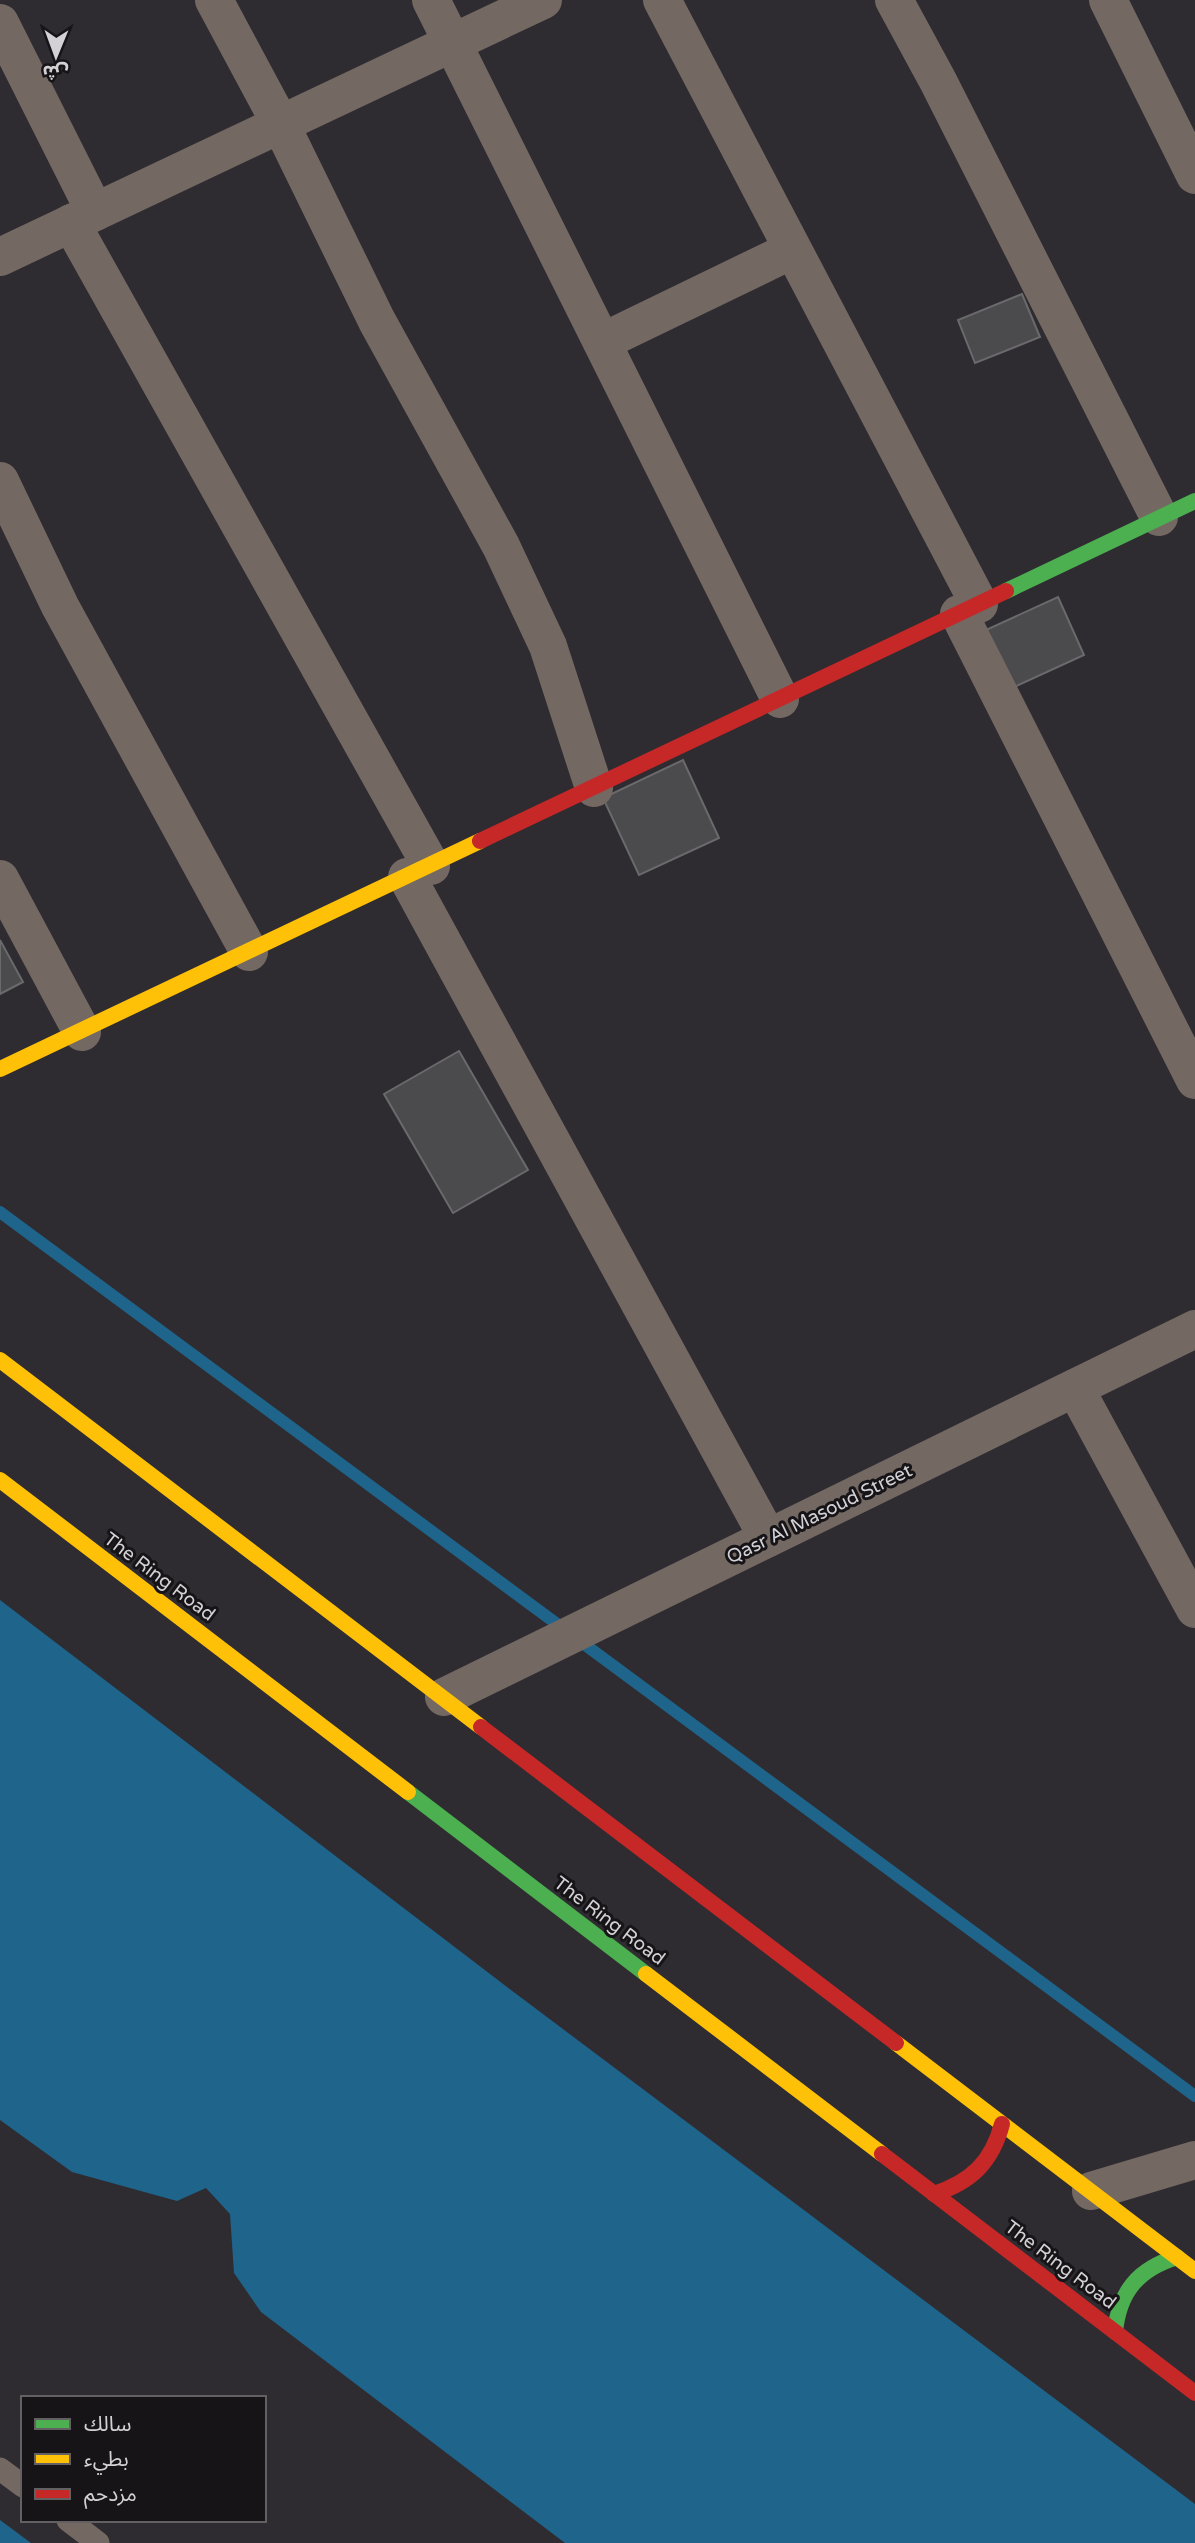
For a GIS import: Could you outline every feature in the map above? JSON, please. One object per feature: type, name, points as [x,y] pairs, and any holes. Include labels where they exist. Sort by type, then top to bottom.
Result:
[{"type":"main road","points":[[0,1069],[1195,501]]},
{"type":"main road","points":[[0,1360],[1195,2270]]},
{"type":"main road","name":"The Ring Road","points":[[0,1480],[1195,2393]]},
{"type":"main road","points":[[934,2194],[967,2182],[981,2171],[991,2157],[1002,2124]]},
{"type":"main road","points":[[1115,2332],[1121,2297],[1130,2282],[1144,2270],[1177,2257]]},
{"type":"street","points":[[214,0],[281,125],[377,321],[512,571],[548,646],[594,788]]},
{"type":"street","points":[[431,0],[780,699]]},
{"type":"street","points":[[0,257],[543,0]]},
{"type":"street","points":[[662,0],[792,250],[969,609],[1195,1080]]},
{"type":"street","points":[[894,0],[938,81],[1159,517]]},
{"type":"street","points":[[1108,0],[1195,175]]},
{"type":"street","points":[[0,23],[83,218],[419,871],[768,1538]]},
{"type":"street","points":[[602,342],[792,250]]},
{"type":"street","points":[[0,481],[60,606],[248,952]]},
{"type":"street","points":[[0,879],[82,1032]]},
{"type":"street","name":"Qasr Al Masoud Street","points":[[444,1696],[1195,1329]]},
{"type":"street","points":[[1075,1388],[1195,1609]]},
{"type":"street","points":[[1091,2191],[1195,2160]]},
{"type":"lane","points":[[0,2469],[21,2485]]},
{"type":"lane","points":[[71,2522],[98,2543]]},
{"type":"water","points":[[0,1600],[515,1993],[1195,2504],[1195,2543],[565,2543],[261,2312],[234,2273],[230,2214],[206,2188],[177,2201],[72,2172],[0,2120]]},
{"type":"water","points":[[0,2520],[31,2543],[0,2543]]},
{"type":"building","points":[[1022,294],[1040,337],[975,363],[958,320]]},
{"type":"building","points":[[1058,597],[1084,655],[1012,688],[986,630]]},
{"type":"building","points":[[683,760],[719,838],[639,875],[603,798]]},
{"type":"building","points":[[0,940],[23,982],[0,994]]},
{"type":"building","points":[[459,1051],[528,1170],[453,1213],[384,1094]]},
{"type":"waterway","points":[[0,1212],[1195,2096]]},
{"type":"traffic: fast","points":[[1006,591],[1195,501]]},
{"type":"traffic: fast","points":[[408,1792],[646,1974]]},
{"type":"traffic: fast","points":[[1115,2332],[1121,2305],[1133,2284],[1151,2268],[1177,2257]]},
{"type":"traffic: slow","points":[[0,1069],[480,841]]},
{"type":"traffic: slow","points":[[0,1360],[481,1727]]},
{"type":"traffic: slow","points":[[0,1480],[408,1792]]},
{"type":"traffic: slow","points":[[646,1974],[882,2154]]},
{"type":"traffic: slow","points":[[896,2043],[1195,2271]]},
{"type":"traffic: jam","points":[[480,841],[1006,591]]},
{"type":"traffic: jam","points":[[481,1727],[896,2043]]},
{"type":"traffic: jam","points":[[934,2194],[959,2183],[978,2169],[992,2149],[1002,2124]]},
{"type":"traffic: jam","points":[[882,2154],[1195,2393]]}]
